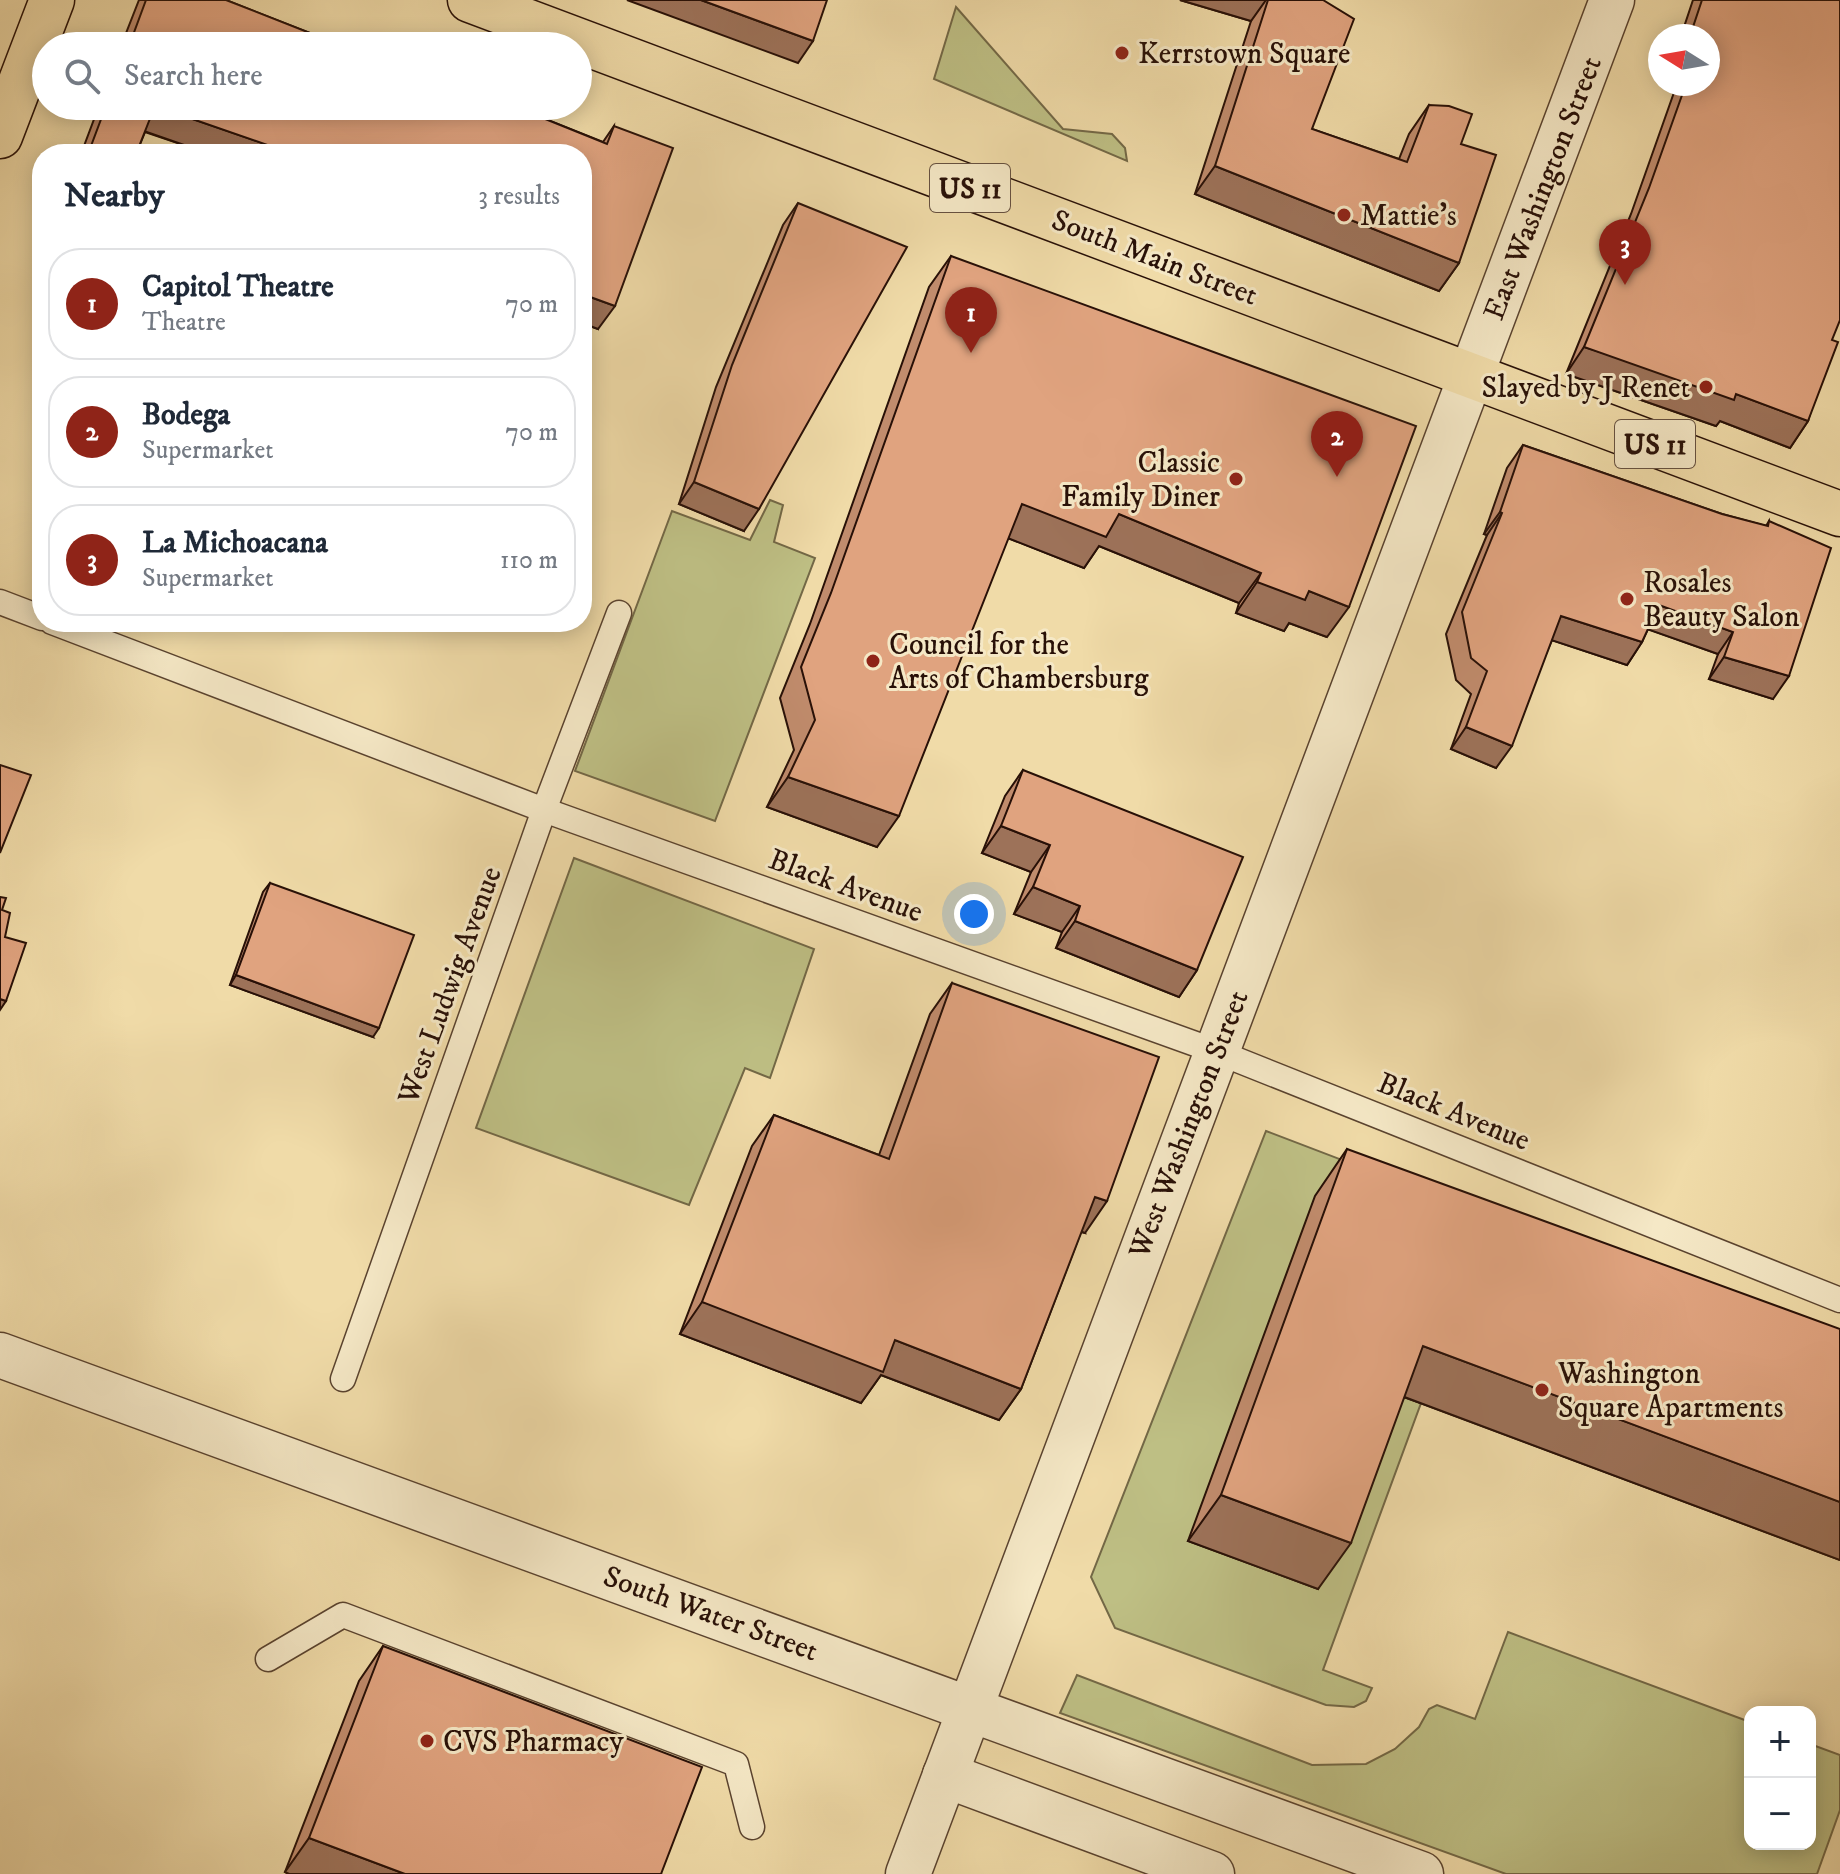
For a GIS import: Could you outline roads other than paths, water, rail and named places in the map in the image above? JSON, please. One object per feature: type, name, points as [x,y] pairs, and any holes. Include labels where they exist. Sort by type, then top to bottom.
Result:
[{"type":"main road","points":[[40,32],[52,0]]},
{"type":"main road","name":"South Main Street","points":[[470,0],[555,32]]},
{"type":"main road","name":"South Main Street","points":[[592,46],[1840,514]]},
{"type":"main road","points":[[0,136],[32,52]]},
{"type":"street","name":"East Washington Street","points":[[1470,376],[1612,0]]},
{"type":"street","name":"West Washington Street","points":[[908,1874],[1470,376]]},
{"type":"street","name":"South Water Street","points":[[0,1355],[1421,1874]]},
{"type":"street","points":[[945,1775],[1212,1874]]},
{"type":"lane","points":[[0,602],[32,614]]},
{"type":"lane","name":"West Ludwig Avenue","points":[[343,1379],[544,810],[619,613]]},
{"type":"lane","name":"Black Avenue","points":[[78,632],[544,810],[1215,1051],[1840,1300]]},
{"type":"lane","points":[[268,1659],[343,1615],[736,1764],[752,1827]]},
{"type":"place","name":"Kerrstown Square","points":[[1122,53]]},
{"type":"place","name":"Mattie's","points":[[1344,215]]},
{"type":"place","name":"La Michoacana","points":[[1625,285]]},
{"type":"place","name":"Capitol Theatre","points":[[971,353]]},
{"type":"place","name":"Slayed by J Renet","points":[[1706,387]]},
{"type":"place","name":"Bodega","points":[[1337,477]]},
{"type":"place","name":"Classic Family Diner","points":[[1236,479]]},
{"type":"place","name":"Rosales Beauty Salon","points":[[1627,599]]},
{"type":"place","name":"Council for the Arts of Chambersburg","points":[[873,661]]},
{"type":"place","name":"Washington Square Apartments","points":[[1542,1390]]},
{"type":"place","name":"CVS Pharmacy","points":[[427,1741]]}]
